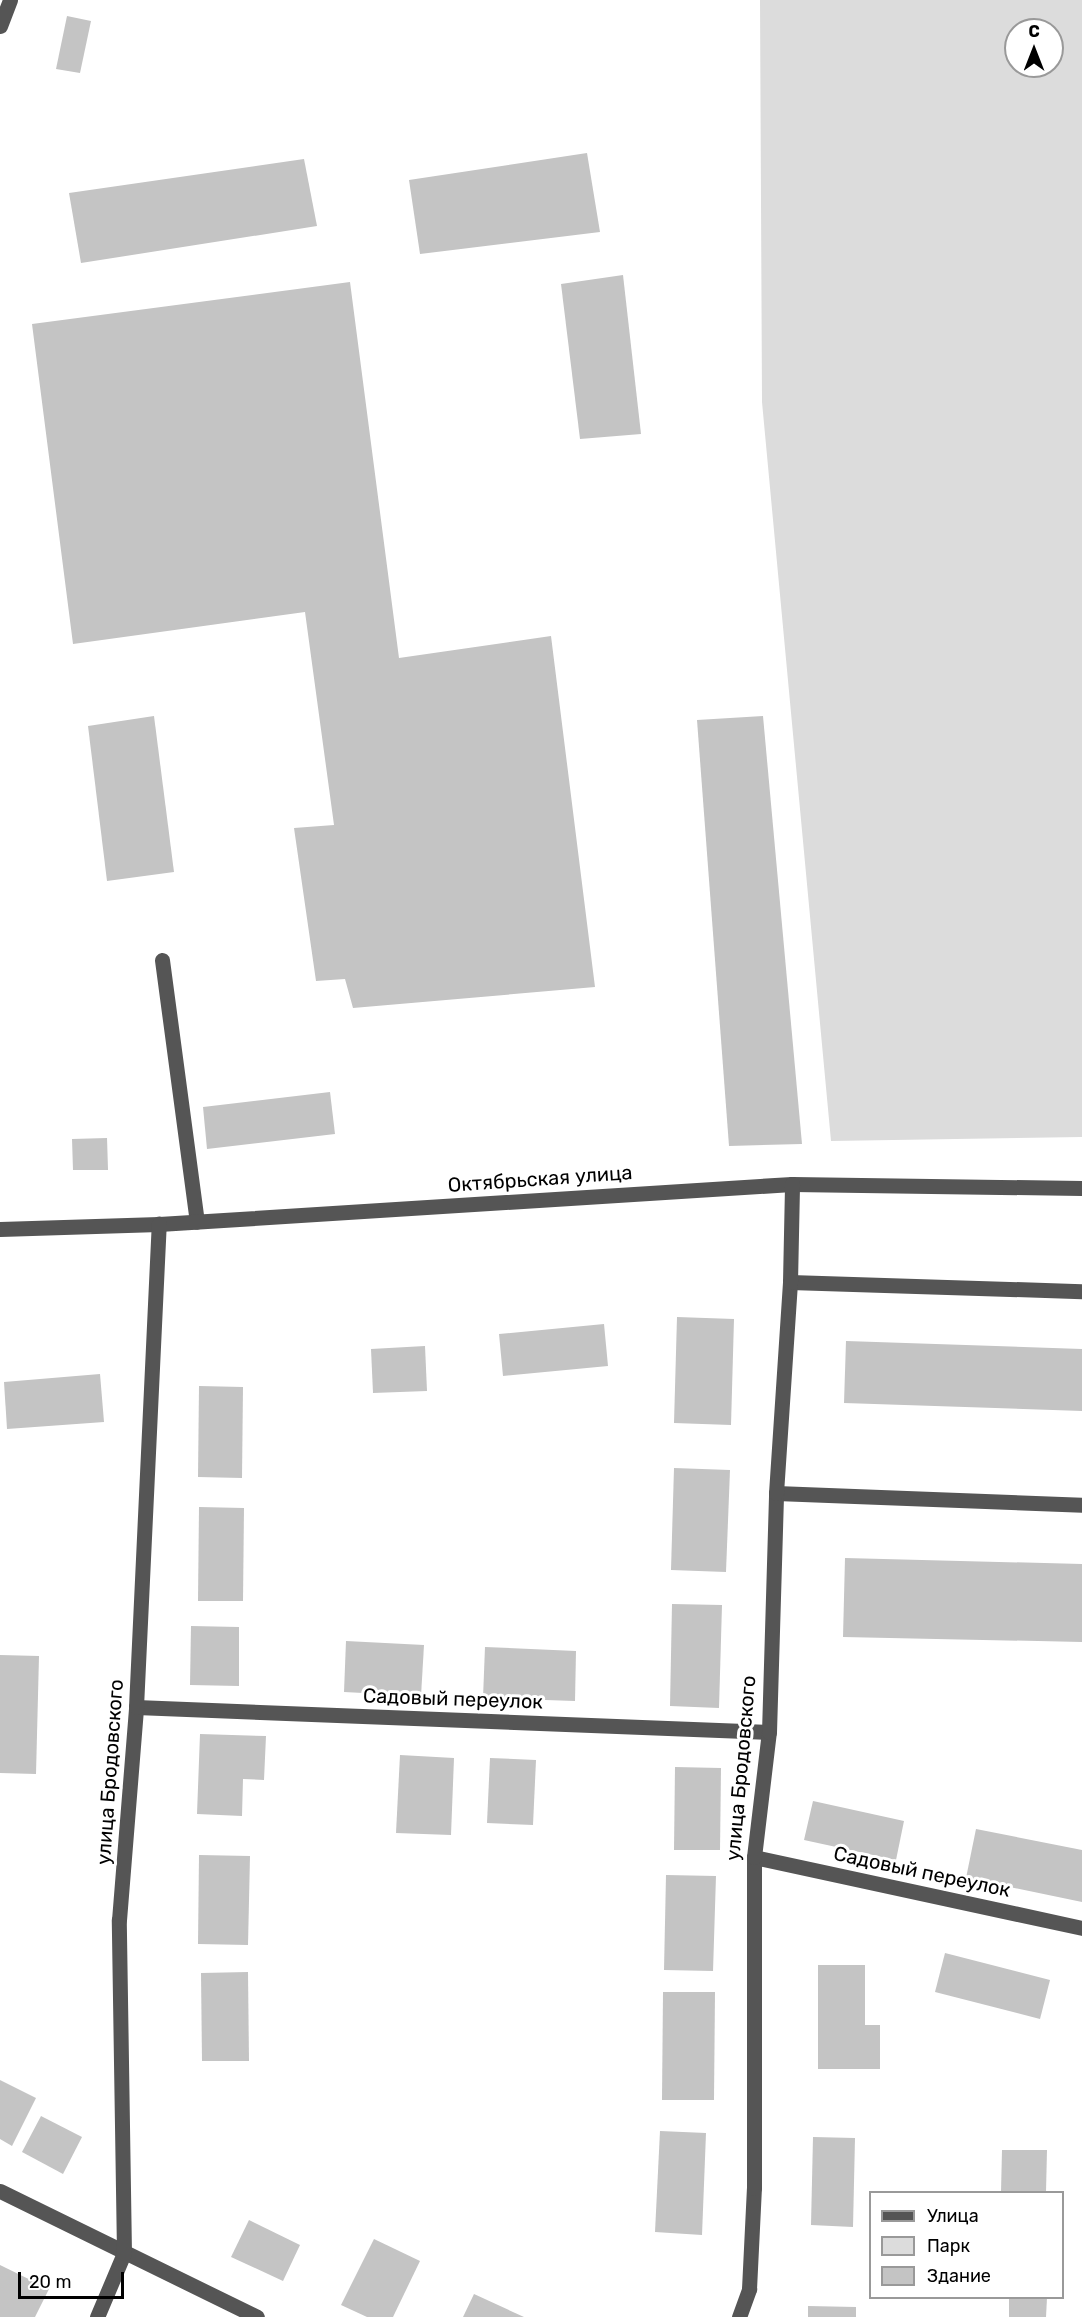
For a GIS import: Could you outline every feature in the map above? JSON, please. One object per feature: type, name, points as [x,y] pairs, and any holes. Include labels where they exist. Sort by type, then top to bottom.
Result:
[{"type":"street","points":[[0,26],[10,0]]},
{"type":"street","points":[[162,960],[197,1222]]},
{"type":"street","name":"Октябрьская улица","points":[[0,1229],[197,1222],[792,1184],[1082,1188]]},
{"type":"street","name":"улица Бродовского","points":[[739,2317],[749,2289],[754,2188],[754,1857],[769,1732],[776,1493],[790,1282],[792,1184]]},
{"type":"street","name":"улица Бродовского","points":[[96,2317],[124,2253],[119,1920],[136,1707],[159,1224]]},
{"type":"street","points":[[790,1282],[1082,1291]]},
{"type":"street","points":[[776,1493],[1082,1505]]},
{"type":"street","name":"Садовый переулок","points":[[136,1707],[769,1732]]},
{"type":"street","name":"Садовый переулок","points":[[754,1857],[1082,1928]]},
{"type":"street","points":[[0,2192],[257,2317]]},
{"type":"green space","points":[[760,0],[1082,0],[1082,1137],[831,1141],[762,402]]},
{"type":"building","points":[[67,16],[91,21],[80,73],[56,69]]},
{"type":"building","points":[[587,153],[600,232],[420,254],[409,180]]},
{"type":"building","points":[[304,159],[317,226],[81,263],[69,193]]},
{"type":"building","points":[[623,275],[641,434],[580,439],[561,284]]},
{"type":"building","points":[[350,282],[399,658],[551,636],[595,987],[353,1008],[345,979],[316,981],[294,828],[334,825],[305,612],[73,644],[32,324]]},
{"type":"building","points":[[154,716],[174,872],[107,881],[88,726]]},
{"type":"building","points":[[763,716],[802,1144],[729,1146],[697,720]]},
{"type":"building","points":[[330,1092],[335,1134],[207,1149],[203,1107]]},
{"type":"building","points":[[107,1138],[108,1170],[73,1170],[72,1139]]},
{"type":"building","points":[[677,1317],[734,1319],[731,1425],[674,1423]]},
{"type":"building","points":[[604,1324],[608,1366],[503,1376],[499,1334]]},
{"type":"building","points":[[846,1341],[1082,1349],[1082,1411],[844,1403]]},
{"type":"building","points":[[425,1346],[427,1391],[373,1393],[371,1349]]},
{"type":"building","points":[[100,1374],[104,1422],[7,1429],[4,1382]]},
{"type":"building","points":[[199,1386],[243,1387],[242,1478],[198,1477]]},
{"type":"building","points":[[674,1468],[730,1470],[726,1572],[671,1570]]},
{"type":"building","points":[[199,1507],[244,1508],[243,1601],[198,1601]]},
{"type":"building","points":[[845,1558],[1082,1564],[1082,1642],[843,1637]]},
{"type":"building","points":[[672,1604],[722,1605],[719,1708],[670,1706]]},
{"type":"building","points":[[191,1626],[239,1627],[239,1686],[190,1685]]},
{"type":"building","points":[[346,1641],[424,1645],[421,1696],[344,1692]]},
{"type":"building","points":[[485,1647],[576,1651],[575,1701],[483,1698]]},
{"type":"building","points":[[0,1655],[39,1656],[36,1774],[0,1773]]},
{"type":"building","points":[[200,1734],[266,1736],[264,1780],[243,1779],[242,1816],[197,1814]]},
{"type":"building","points":[[400,1755],[454,1758],[451,1835],[396,1833]]},
{"type":"building","points":[[490,1758],[536,1760],[533,1825],[487,1823]]},
{"type":"building","points":[[675,1767],[721,1768],[720,1850],[674,1850]]},
{"type":"building","points":[[813,1801],[904,1821],[896,1860],[804,1840]]},
{"type":"building","points":[[976,1829],[1082,1850],[1082,1902],[966,1878]]},
{"type":"building","points":[[199,1855],[250,1856],[248,1945],[198,1944]]},
{"type":"building","points":[[666,1875],[716,1876],[713,1971],[664,1970]]},
{"type":"building","points":[[945,1953],[1050,1980],[1040,2019],[935,1992]]},
{"type":"building","points":[[818,1965],[865,1965],[865,2025],[880,2025],[880,2069],[818,2069]]},
{"type":"building","points":[[248,1972],[249,2061],[202,2061],[201,1973]]},
{"type":"building","points":[[663,1992],[715,1992],[714,2100],[662,2100]]},
{"type":"building","points":[[0,2080],[36,2098],[12,2146],[0,2139]]},
{"type":"building","points":[[41,2116],[82,2137],[63,2174],[22,2152]]},
{"type":"building","points":[[660,2131],[706,2133],[702,2235],[655,2232]]},
{"type":"building","points":[[813,2137],[855,2138],[853,2227],[811,2225]]},
{"type":"building","points":[[1002,2150],[1047,2150],[1046,2191],[1001,2191]]},
{"type":"building","points":[[249,2220],[300,2245],[283,2281],[231,2257]]},
{"type":"building","points":[[374,2239],[420,2261],[393,2317],[367,2317],[341,2305]]},
{"type":"building","points":[[0,2265],[49,2289],[35,2317],[0,2317]]},
{"type":"building","points":[[474,2294],[524,2317],[463,2317]]},
{"type":"building","points":[[1009,2299],[1047,2299],[1046,2317],[1009,2317]]},
{"type":"building","points":[[808,2306],[856,2307],[856,2317],[808,2317]]}]
